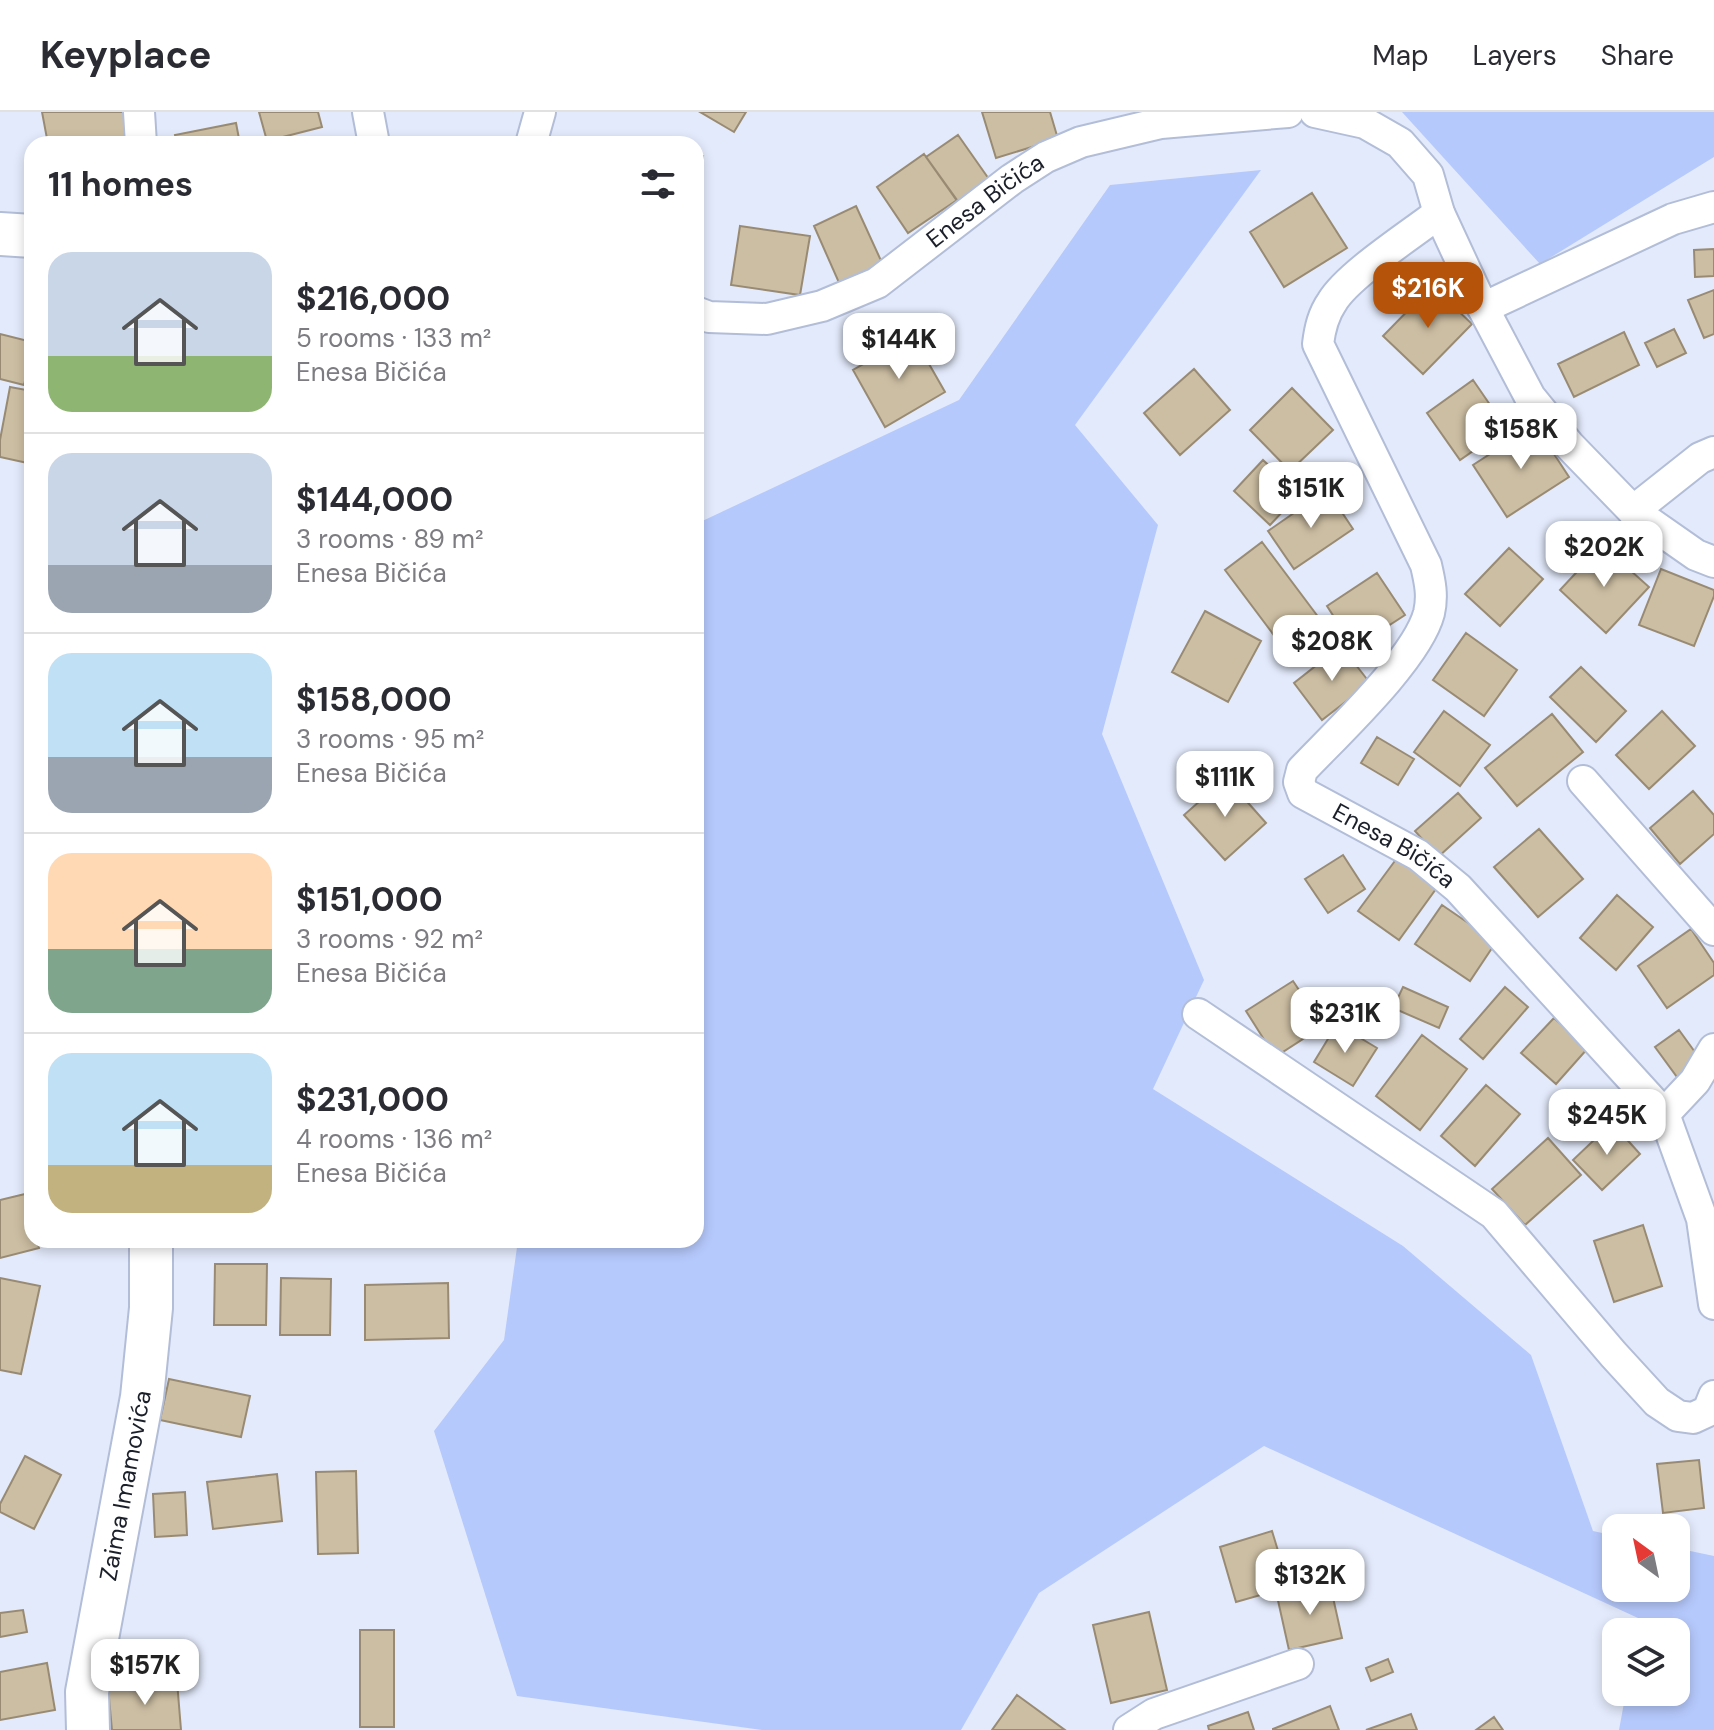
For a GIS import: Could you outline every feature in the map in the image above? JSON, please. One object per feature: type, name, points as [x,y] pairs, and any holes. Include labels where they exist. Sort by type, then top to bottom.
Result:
[{"type":"street","points":[[139,112],[140,136]]},
{"type":"street","points":[[368,112],[372,136]]},
{"type":"street","points":[[533,136],[540,112]]},
{"type":"street","name":"Enesa Bičića","points":[[704,315],[767,319],[822,306],[877,283],[1012,179],[1046,157],[1081,142],[1161,123],[1288,112]]},
{"type":"street","points":[[1315,112],[1365,123],[1400,143],[1428,175],[1439,213],[1483,308],[1530,397],[1569,445],[1633,511],[1696,555],[1714,562]]},
{"type":"street","points":[[1483,308],[1673,219],[1714,207]]},
{"type":"street","name":"Enesa Bičića","points":[[1439,213],[1355,278],[1333,299],[1321,322],[1318,344],[1421,552],[1432,592],[1428,616],[1415,644],[1378,690],[1302,770],[1299,782],[1303,793],[1418,855],[1458,888],[1664,1114],[1702,1219],[1714,1304]]},
{"type":"street","points":[[0,234],[24,236]]},
{"type":"street","points":[[1633,511],[1700,458],[1714,452]]},
{"type":"street","points":[[1583,781],[1714,930]]},
{"type":"street","points":[[1198,1014],[1494,1214],[1657,1402],[1678,1416],[1693,1418],[1708,1411],[1714,1396]]},
{"type":"street","points":[[1664,1114],[1695,1081],[1714,1049]]},
{"type":"street","name":"Zaima Imamovića","points":[[88,1730],[87,1692],[142,1397],[151,1308],[151,1248]]},
{"type":"street","points":[[1129,1730],[1154,1714],[1298,1664]]},
{"type":"shaded area","points":[[1402,112],[1714,112],[1714,157],[1540,264]]},
{"type":"shaded area","points":[[1261,170],[1075,425],[1158,525],[1102,734],[1204,980],[1153,1089],[1403,1246],[1531,1355],[1593,1531],[1602,1533],[1602,1601],[1264,1446],[1039,1593],[961,1730],[762,1730],[517,1696],[434,1431],[504,1340],[517,1248],[704,1248],[704,520],[959,400],[1110,185]]},
{"type":"shaded area","points":[[1690,1551],[1714,1556],[1714,1730],[1619,1730],[1623,1706],[1690,1706],[1690,1618],[1638,1618],[1603,1602],[1690,1602]]},
{"type":"building","points":[[42,112],[125,112],[130,136],[46,136]]},
{"type":"building","points":[[259,112],[318,112],[322,127],[287,136],[266,136]]},
{"type":"building","points":[[700,112],[746,112],[734,132]]},
{"type":"building","points":[[982,112],[1050,112],[1058,139],[996,158]]},
{"type":"building","points":[[236,123],[238,136],[175,136]]},
{"type":"building","points":[[958,135],[991,182],[960,205],[926,157]]},
{"type":"building","points":[[924,154],[957,200],[908,233],[877,187]]},
{"type":"building","points":[[1312,193],[1347,248],[1284,287],[1250,232]]},
{"type":"building","points":[[856,206],[883,265],[840,285],[814,226]]},
{"type":"building","points":[[740,226],[810,236],[800,295],[731,285]]},
{"type":"building","points":[[1714,249],[1714,276],[1695,277],[1694,250]]},
{"type":"building","points":[[1432,286],[1472,324],[1423,374],[1383,336]]},
{"type":"building","points":[[1714,290],[1714,334],[1704,338],[1688,300]]},
{"type":"building","points":[[1674,329],[1686,353],[1657,367],[1645,343]]},
{"type":"building","points":[[1624,332],[1639,365],[1574,397],[1558,364]]},
{"type":"building","points":[[0,334],[24,340],[24,385],[0,379]]},
{"type":"building","points":[[913,336],[945,392],[885,427],[853,370]]},
{"type":"building","points":[[1194,369],[1230,410],[1180,455],[1144,413]]},
{"type":"building","points":[[1473,380],[1506,428],[1460,460],[1427,413]]},
{"type":"building","points":[[10,387],[24,390],[24,462],[0,457],[0,440]]},
{"type":"building","points":[[1292,388],[1333,430],[1290,471],[1250,430]]},
{"type":"building","points":[[1535,425],[1569,477],[1507,517],[1473,465]]},
{"type":"building","points":[[1263,460],[1299,494],[1270,525],[1234,491]]},
{"type":"building","points":[[1327,490],[1353,529],[1294,569],[1268,531]]},
{"type":"building","points":[[1262,542],[1325,626],[1288,654],[1225,570]]},
{"type":"building","points":[[1602,545],[1649,587],[1606,633],[1560,590]]},
{"type":"building","points":[[1509,548],[1543,579],[1500,626],[1465,594]]},
{"type":"building","points":[[1661,569],[1714,590],[1694,646],[1639,625]]},
{"type":"building","points":[[1377,573],[1405,615],[1354,648],[1327,606]]},
{"type":"building","points":[[1205,611],[1261,641],[1228,702],[1172,672]]},
{"type":"building","points":[[1466,633],[1517,670],[1484,716],[1433,680]]},
{"type":"building","points":[[1341,646],[1370,683],[1322,720],[1294,683]]},
{"type":"building","points":[[1581,667],[1626,711],[1596,742],[1550,697]]},
{"type":"building","points":[[1444,711],[1490,745],[1460,786],[1414,752]]},
{"type":"building","points":[[1662,711],[1695,746],[1649,789],[1616,755]]},
{"type":"building","points":[[1552,714],[1583,752],[1517,806],[1485,768]]},
{"type":"building","points":[[1377,737],[1414,759],[1398,785],[1361,763]]},
{"type":"building","points":[[1226,778],[1266,823],[1225,860],[1184,815]]},
{"type":"building","points":[[1693,791],[1714,815],[1714,834],[1680,864],[1650,828]]},
{"type":"building","points":[[1458,793],[1481,818],[1438,857],[1415,831]]},
{"type":"building","points":[[1539,829],[1583,879],[1538,917],[1494,867]]},
{"type":"building","points":[[1400,854],[1441,882],[1399,940],[1358,911]]},
{"type":"building","points":[[1343,855],[1365,889],[1328,913],[1305,879]]},
{"type":"building","points":[[1617,895],[1653,927],[1616,970],[1580,938]]},
{"type":"building","points":[[1442,905],[1496,942],[1470,981],[1415,944]]},
{"type":"building","points":[[1691,929],[1714,963],[1714,975],[1667,1008],[1638,966]]},
{"type":"building","points":[[1293,981],[1323,1026],[1275,1057],[1246,1011]]},
{"type":"building","points":[[1403,987],[1448,1007],[1439,1028],[1393,1008]]},
{"type":"building","points":[[1505,987],[1528,1007],[1483,1059],[1460,1039]]},
{"type":"building","points":[[1554,1018],[1588,1048],[1556,1084],[1521,1053]]},
{"type":"building","points":[[1337,1024],[1377,1048],[1353,1086],[1314,1062]]},
{"type":"building","points":[[1679,1030],[1700,1059],[1677,1077],[1655,1047]]},
{"type":"building","points":[[1422,1035],[1467,1069],[1420,1130],[1376,1096]]},
{"type":"building","points":[[1486,1085],[1520,1114],[1475,1166],[1441,1136]]},
{"type":"building","points":[[1612,1123],[1640,1154],[1602,1190],[1573,1160]]},
{"type":"building","points":[[1548,1138],[1581,1175],[1525,1225],[1492,1189]]},
{"type":"building","points":[[24,1194],[24,1248],[39,1248],[0,1258],[0,1200]]},
{"type":"building","points":[[1643,1225],[1662,1286],[1614,1302],[1594,1241]]},
{"type":"building","points":[[215,1264],[267,1264],[266,1325],[214,1325]]},
{"type":"building","points":[[0,1278],[40,1286],[21,1374],[0,1370]]},
{"type":"building","points":[[281,1278],[331,1279],[330,1335],[280,1335]]},
{"type":"building","points":[[448,1283],[449,1338],[365,1340],[365,1285]]},
{"type":"building","points":[[169,1379],[250,1396],[241,1437],[160,1420]]},
{"type":"building","points":[[25,1456],[61,1475],[34,1529],[0,1512],[0,1504]]},
{"type":"building","points":[[1699,1460],[1704,1508],[1663,1513],[1657,1464]]},
{"type":"building","points":[[356,1471],[358,1553],[318,1554],[316,1472]]},
{"type":"building","points":[[277,1474],[282,1521],[213,1529],[207,1482]]},
{"type":"building","points":[[185,1492],[187,1535],[155,1537],[153,1494]]},
{"type":"building","points":[[1272,1531],[1289,1587],[1236,1602],[1220,1547]]},
{"type":"building","points":[[1330,1584],[1342,1638],[1289,1650],[1277,1596]]},
{"type":"building","points":[[23,1610],[27,1632],[0,1637],[0,1613]]},
{"type":"building","points":[[1149,1612],[1167,1690],[1111,1703],[1093,1625]]},
{"type":"building","points":[[360,1630],[394,1630],[394,1727],[360,1727]]},
{"type":"building","points":[[1388,1659],[1393,1672],[1371,1681],[1366,1668]]},
{"type":"building","points":[[47,1663],[55,1710],[0,1720],[0,1672]]},
{"type":"building","points":[[177,1681],[181,1730],[112,1730],[108,1687]]},
{"type":"building","points":[[1017,1695],[1065,1730],[992,1730]]},
{"type":"building","points":[[1330,1706],[1339,1730],[1273,1730],[1273,1729]]},
{"type":"building","points":[[1248,1712],[1254,1730],[1209,1730],[1208,1726]]},
{"type":"building","points":[[1411,1714],[1417,1730],[1366,1730]]},
{"type":"building","points":[[1494,1717],[1503,1730],[1476,1730]]}]
